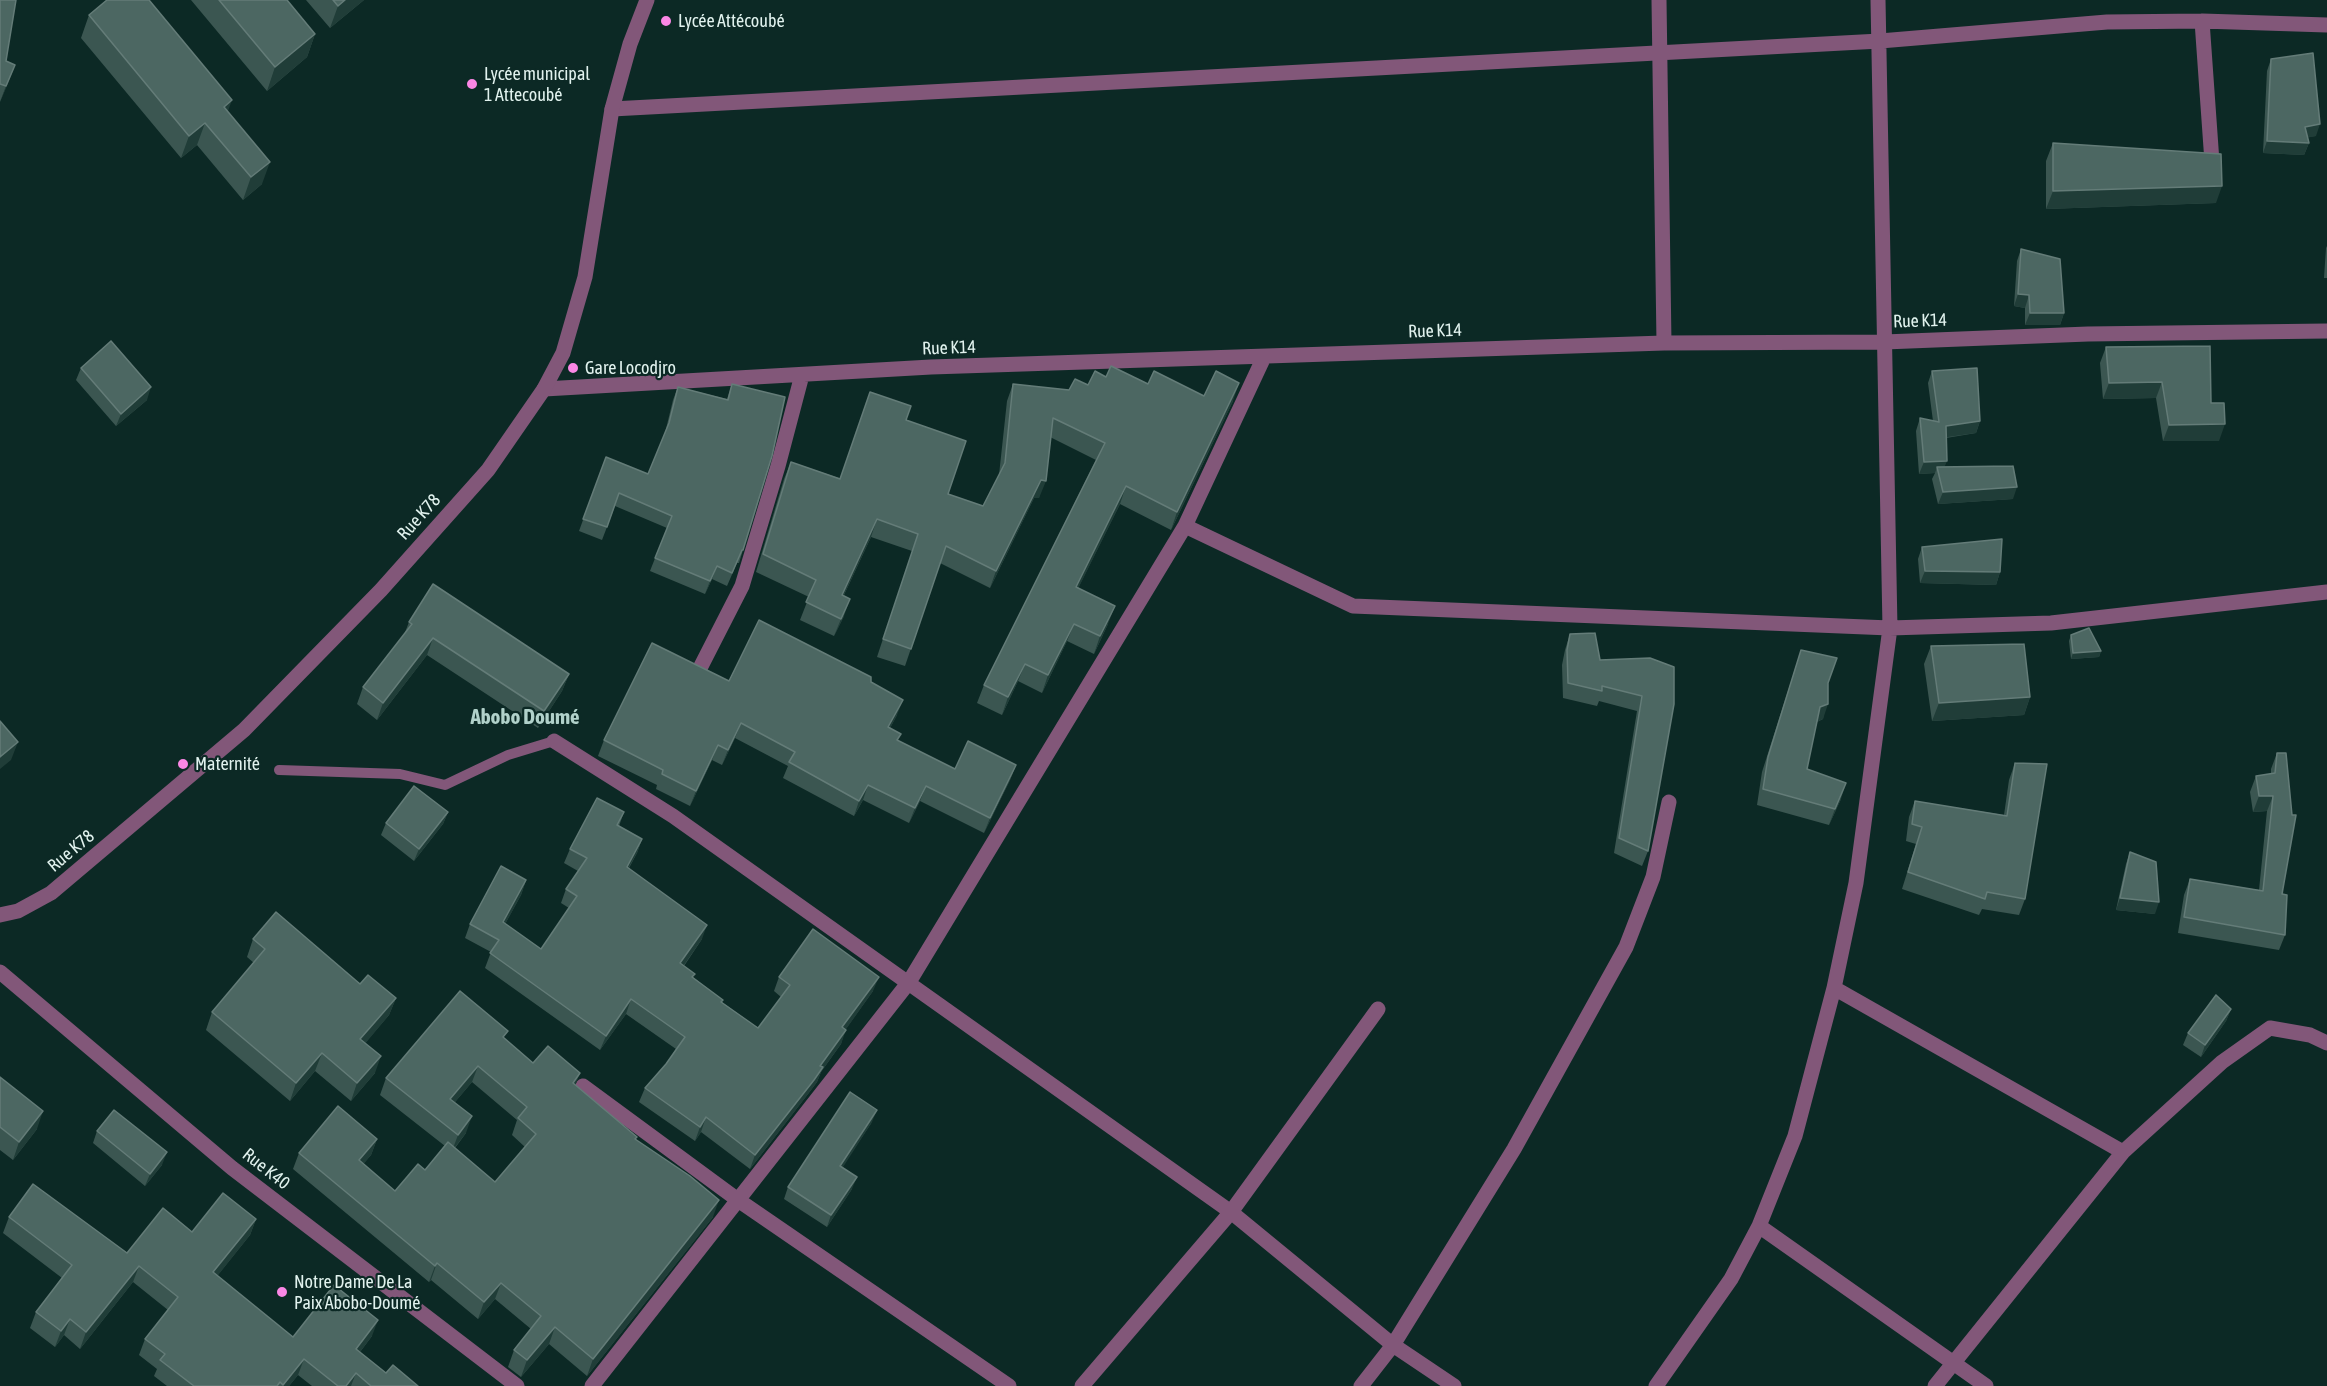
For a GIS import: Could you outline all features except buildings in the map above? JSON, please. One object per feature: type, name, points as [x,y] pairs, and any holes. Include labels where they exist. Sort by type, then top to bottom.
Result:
[{"type":"street","name":"Rue K78","points":[[0,915],[18,911],[51,893],[244,730],[381,590],[480,478],[544,389],[563,353],[585,277],[612,109],[630,44],[647,0]]},
{"type":"street","points":[[1659,0],[1664,343]]},
{"type":"street","points":[[1656,1386],[1731,1279],[1759,1226],[1795,1136],[1834,988],[1856,883],[1890,628],[1878,0]]},
{"type":"street","points":[[612,109],[1880,41],[2107,22],[2202,21],[2327,25]]},
{"type":"street","points":[[2202,21],[2212,162]]},
{"type":"street","name":"Rue K14","points":[[544,389],[930,368],[1664,343],[1884,342],[2088,334],[2327,331]]},
{"type":"street","points":[[592,1386],[909,982],[1185,526],[1264,357]]},
{"type":"street","points":[[697,674],[742,586],[772,488],[802,375]]},
{"type":"street","points":[[1185,526],[1353,606],[1890,628],[2051,623],[2327,592]]},
{"type":"street","points":[[554,741],[673,816],[1231,1212],[1393,1346],[1454,1386]]},
{"type":"street","points":[[1361,1386],[1393,1346],[1514,1149],[1626,948],[1653,877],[1669,802]]},
{"type":"street","name":"Rue K40","points":[[0,972],[232,1168],[517,1386]]},
{"type":"street","points":[[1834,988],[2123,1152]]},
{"type":"street","points":[[1082,1386],[1231,1212],[1378,1009]]},
{"type":"street","points":[[1935,1386],[2123,1152],[2222,1062],[2271,1028],[2310,1035],[2327,1043]]},
{"type":"street","points":[[583,1086],[738,1200],[1009,1386]]},
{"type":"street","points":[[1759,1226],[1986,1386]]},
{"type":"lane","points":[[279,770],[400,774],[445,785],[508,754],[554,741]]},
{"type":"place","name":"Lycée Attécoubé","points":[[666,21]]},
{"type":"place","name":"Lycée municipal 1 Attecoubé","points":[[472,84]]},
{"type":"place","name":"Gare Locodjro","points":[[573,368]]},
{"type":"place","name":"Maternité","points":[[183,764]]},
{"type":"place","name":"Notre Dame De La Paix Abobo-Doumé","points":[[282,1292]]},
{"type":"district","name":"Abobo Doumé","points":[[525,717]]}]
